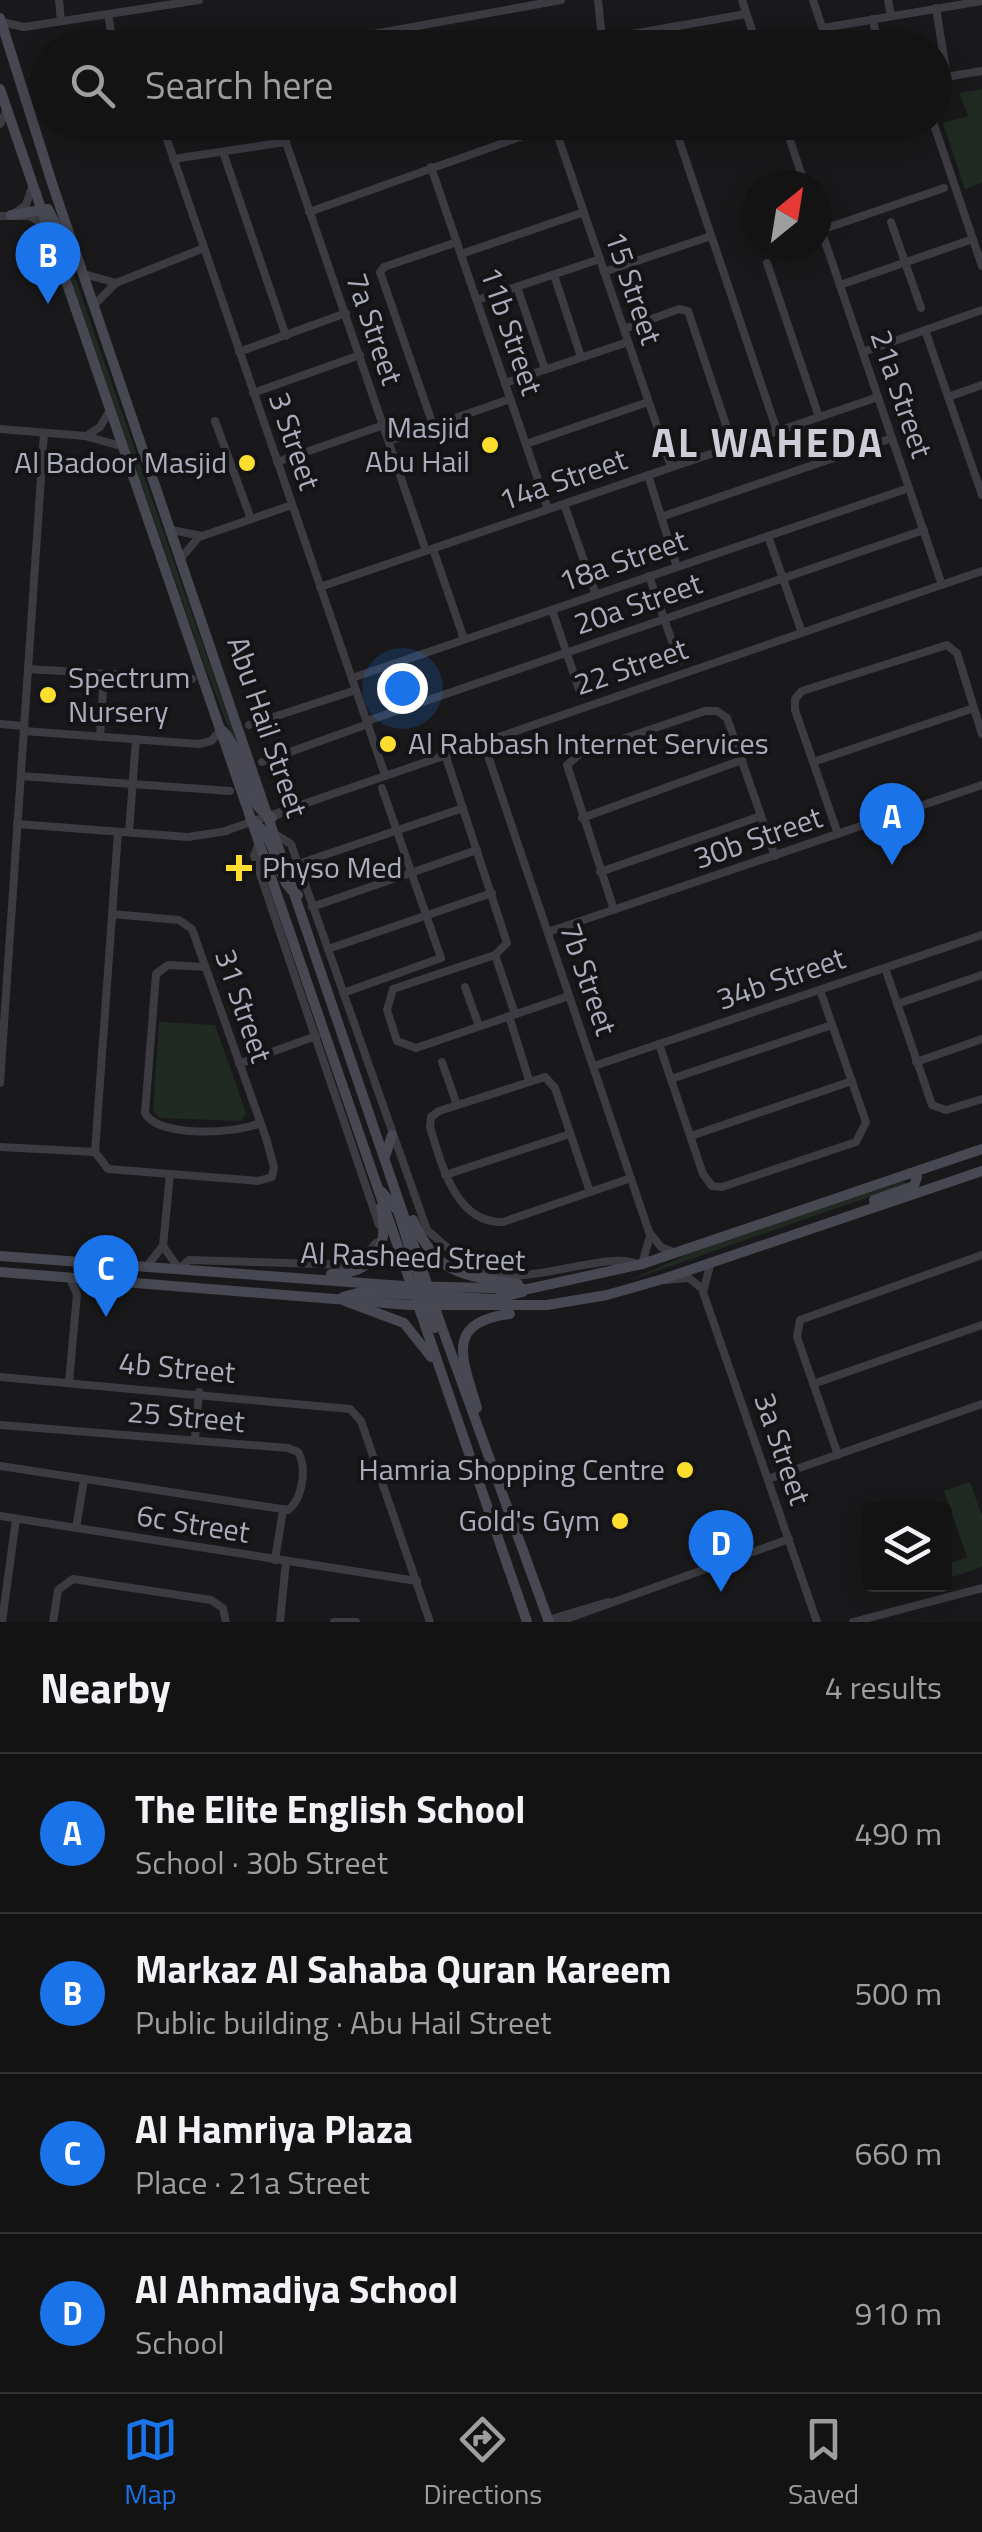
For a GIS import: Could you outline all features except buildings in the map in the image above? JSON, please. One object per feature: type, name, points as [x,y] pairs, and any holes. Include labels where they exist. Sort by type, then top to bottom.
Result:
[{"type":"main road","name":"Abu Hail Street","points":[[1,20],[30,111]]},
{"type":"main road","name":"Abu Hail Street","points":[[0,89],[219,729],[233,743],[255,804],[260,821],[259,843],[339,1088],[381,1191]]},
{"type":"main road","name":"Abu Hail Street","points":[[39,140],[172,530],[260,821],[278,836],[402,1202],[448,1393],[528,1622]]},
{"type":"main road","points":[[5,216],[39,208],[52,212],[72,259],[82,271]]},
{"type":"main road","points":[[260,821],[286,884],[298,895]]},
{"type":"main road","points":[[386,1155],[392,1135]]},
{"type":"main road","points":[[954,1180],[946,1174],[948,1168],[982,1152]]},
{"type":"main road","name":"Al Rasheed Street","points":[[424,1297],[507,1298],[528,1289],[640,1265],[982,1152]]},
{"type":"main road","name":"Al Rasheed Street","points":[[2,1255],[312,1279],[424,1297],[528,1306],[607,1295],[982,1171]]},
{"type":"main road","points":[[834,1220],[848,1208],[914,1186],[918,1181],[911,1173]]},
{"type":"main road","points":[[312,1279],[355,1272],[377,1256],[385,1236],[381,1191]]},
{"type":"main road","points":[[381,1191],[398,1211],[482,1460],[496,1482]]},
{"type":"main road","points":[[402,1202],[426,1246],[452,1270],[528,1289]]},
{"type":"main road","name":"Al Rasheed Street","points":[[0,1272],[341,1298]]},
{"type":"main road","points":[[341,1298],[361,1292],[424,1297]]},
{"type":"main road","name":"Abu Hail Street","points":[[424,1297],[552,1621]]},
{"type":"main road","points":[[341,1298],[354,1306],[390,1315],[413,1330],[448,1393]]},
{"type":"main road","points":[[479,1434],[480,1417],[462,1355],[465,1334],[482,1319],[528,1306]]},
{"type":"street","points":[[59,0],[61,21]]},
{"type":"street","points":[[1,20],[30,26],[199,0]]},
{"type":"street","points":[[396,30],[562,0]]},
{"type":"street","points":[[598,0],[601,30]]},
{"type":"street","points":[[742,0],[752,30]]},
{"type":"street","points":[[813,0],[824,28],[982,2]]},
{"type":"street","points":[[888,0],[891,16]]},
{"type":"street","points":[[936,8],[940,30]]},
{"type":"street","points":[[108,14],[111,30]]},
{"type":"street","points":[[654,30],[746,14]]},
{"type":"street","points":[[872,19],[874,30]]},
{"type":"street","points":[[10,50],[30,26]]},
{"type":"street","points":[[952,76],[982,71]]},
{"type":"street","points":[[0,124],[7,110]]},
{"type":"street","name":"3 Street","points":[[166,140],[386,775]]},
{"type":"street","points":[[309,212],[508,140]]},
{"type":"street","name":"15 Street","points":[[559,140],[671,467]]},
{"type":"street","points":[[679,140],[777,431]]},
{"type":"street","points":[[790,140],[800,170]]},
{"type":"street","points":[[939,140],[982,266]]},
{"type":"street","points":[[173,159],[286,142]]},
{"type":"street","name":"7a Street","points":[[286,142],[389,441],[464,639]]},
{"type":"street","points":[[223,152],[286,336]]},
{"type":"street","name":"11b Street","points":[[431,167],[548,509]]},
{"type":"street","points":[[5,216],[26,205],[32,187]]},
{"type":"street","points":[[832,226],[944,188]]},
{"type":"street","points":[[461,254],[584,212]]},
{"type":"street","points":[[5,216],[30,216],[44,224]]},
{"type":"street","points":[[891,222],[921,308]]},
{"type":"street","points":[[604,272],[711,236]]},
{"type":"street","points":[[840,285],[973,239]]},
{"type":"street","points":[[433,426],[380,272],[384,267],[457,242]]},
{"type":"street","points":[[94,306],[116,282],[204,248]]},
{"type":"street","points":[[477,300],[600,260]]},
{"type":"street","name":"21a Street","points":[[831,260],[942,584]]},
{"type":"street","points":[[768,263],[819,416]]},
{"type":"street","points":[[82,271],[116,282]]},
{"type":"street","points":[[554,274],[581,357]]},
{"type":"street","points":[[517,287],[545,369]]},
{"type":"street","points":[[624,329],[680,309],[688,311],[734,446]]},
{"type":"street","points":[[863,352],[982,310]]},
{"type":"street","points":[[239,352],[346,313]]},
{"type":"street","points":[[925,330],[982,496]]},
{"type":"street","points":[[505,382],[628,342]]},
{"type":"street","points":[[253,393],[360,355]]},
{"type":"street","points":[[948,397],[982,386]]},
{"type":"street","name":"14a Street","points":[[320,587],[878,396]]},
{"type":"street","points":[[389,441],[510,399]]},
{"type":"street","points":[[526,444],[648,402]]},
{"type":"street","points":[[85,436],[100,428],[110,412]]},
{"type":"street","points":[[215,421],[251,519]]},
{"type":"street","points":[[277,462],[384,425]]},
{"type":"street","points":[[0,430],[85,436],[121,446]]},
{"type":"street","points":[[0,1083],[44,433]]},
{"type":"street","points":[[661,517],[892,438]]},
{"type":"street","points":[[969,458],[982,454]]},
{"type":"street","points":[[648,475],[677,567]]},
{"type":"street","name":"18a Street","points":[[352,678],[909,488]]},
{"type":"street","points":[[564,504],[596,594]]},
{"type":"street","points":[[172,530],[186,536],[202,536],[292,505]]},
{"type":"street","name":"20a Street","points":[[262,762],[566,652],[924,530]]},
{"type":"street","points":[[181,558],[202,536]]},
{"type":"street","points":[[768,536],[802,632]]},
{"type":"street","name":"22 Street","points":[[18,824],[196,836],[225,831],[982,571]]},
{"type":"street","points":[[649,576],[678,661]]},
{"type":"street","points":[[552,610],[581,695]]},
{"type":"street","points":[[838,834],[794,706],[796,696],[938,645],[951,647],[982,734]]},
{"type":"street","points":[[28,669],[192,679]]},
{"type":"street","points":[[100,737],[104,674]]},
{"type":"street","points":[[250,725],[356,690]]},
{"type":"street","points":[[813,762],[974,708]]},
{"type":"street","points":[[614,910],[567,765],[580,753],[705,711],[717,711],[727,718],[775,856]]},
{"type":"street","points":[[0,724],[100,737],[205,744],[219,729]]},
{"type":"street","points":[[129,832],[136,740]]},
{"type":"street","name":"7b Street","points":[[483,741],[650,1232],[660,1246],[674,1253]]},
{"type":"street","points":[[444,754],[506,934],[499,953],[530,1080]]},
{"type":"street","points":[[582,818],[742,760]]},
{"type":"street","points":[[21,776],[230,790]]},
{"type":"street","name":"30b Street","points":[[548,932],[982,786]]},
{"type":"street","points":[[344,993],[439,961],[382,788]]},
{"type":"street","points":[[298,864],[463,808]]},
{"type":"street","points":[[600,872],[761,816]]},
{"type":"street","points":[[118,832],[95,1152],[108,1169],[170,1174],[163,1246],[146,1267]]},
{"type":"street","points":[[278,836],[289,841],[298,864],[423,1225],[484,1271],[532,1275],[625,1258],[640,1265],[650,1232]]},
{"type":"street","points":[[163,1246],[178,1269],[188,1260],[343,1266],[369,1255],[377,1243],[378,1222],[339,1088],[316,1036],[254,856],[259,843]]},
{"type":"street","points":[[312,907],[477,850]]},
{"type":"street","points":[[328,949],[492,893]]},
{"type":"street","name":"31 Street","points":[[112,914],[184,922],[192,929],[274,1167],[272,1177],[258,1181],[170,1174]]},
{"type":"street","points":[[0,926],[10,927]]},
{"type":"street","name":"34b Street","points":[[594,1066],[982,935]]},
{"type":"street","points":[[499,953],[398,986],[390,994],[386,1010],[403,1046],[416,1048],[569,996]]},
{"type":"street","points":[[206,966],[168,966],[154,979],[145,1113],[154,1125],[164,1127],[232,1132],[260,1123]]},
{"type":"street","points":[[884,968],[929,1100],[941,1110],[982,1098]]},
{"type":"street","points":[[896,1004],[982,974]]},
{"type":"street","points":[[464,987],[478,1026]]},
{"type":"street","points":[[659,1044],[704,1179],[712,1186],[722,1187],[856,1142],[864,1134],[866,1122],[820,990]]},
{"type":"street","points":[[671,1079],[832,1025]]},
{"type":"street","points":[[239,1064],[316,1036]]},
{"type":"street","points":[[916,1062],[982,1039]]},
{"type":"street","points":[[442,1062],[457,1104]]},
{"type":"street","points":[[590,1192],[549,1079],[530,1080],[438,1110],[430,1122],[445,1176],[459,1198],[496,1222],[590,1192],[631,1178]]},
{"type":"street","points":[[691,1136],[852,1081]]},
{"type":"street","points":[[445,1176],[570,1134]]},
{"type":"street","points":[[0,1146],[95,1152]]},
{"type":"street","points":[[838,1454],[797,1337],[800,1320],[982,1254]]},
{"type":"street","points":[[704,1292],[704,1274],[711,1261]]},
{"type":"street","points":[[69,1278],[77,1294],[69,1382]]},
{"type":"street","points":[[662,1278],[669,1282],[689,1278],[704,1292]]},
{"type":"street","points":[[77,1294],[90,1279]]},
{"type":"street","name":"3a Street","points":[[704,1292],[818,1622]]},
{"type":"street","points":[[813,1384],[982,1325]]},
{"type":"street","name":"4b Street","points":[[0,1377],[199,1392],[350,1409],[361,1420],[415,1577]]},
{"type":"street","points":[[194,1439],[199,1392]]},
{"type":"street","points":[[768,1479],[982,1404]]},
{"type":"street","name":"25 Street","points":[[0,1425],[194,1439],[298,1452],[303,1466],[298,1501],[282,1510],[275,1560]]},
{"type":"street","points":[[0,1466],[282,1510]]},
{"type":"street","points":[[76,1528],[84,1480]]},
{"type":"street","name":"6c Street","points":[[0,1516],[378,1576],[415,1577]]},
{"type":"street","points":[[2,1622],[19,1519]]},
{"type":"street","points":[[552,1621],[789,1539]]},
{"type":"street","points":[[280,1622],[288,1562]]},
{"type":"street","points":[[415,1577],[430,1622]]},
{"type":"street","points":[[52,1622],[58,1590],[72,1579],[216,1602],[223,1608],[226,1622]]},
{"type":"street","points":[[853,1622],[982,1588]]},
{"type":"street","points":[[903,1608],[908,1622]]},
{"type":"street","points":[[334,1622],[356,1622]]},
{"type":"shaded area","points":[[982,89],[982,183],[965,189],[949,140],[952,140],[952,120],[968,116],[959,93]]},
{"type":"shaded area","points":[[55,220],[254,792],[205,667],[51,222]]},
{"type":"shaded area","points":[[159,1022],[215,1025],[246,1113],[241,1121],[159,1118],[153,1110]]},
{"type":"shaded area","points":[[905,1181],[906,1184],[628,1281],[697,1250]]},
{"type":"shaded area","points":[[970,1482],[982,1516],[982,1567],[952,1577],[952,1562],[967,1557],[952,1514],[952,1502],[948,1502],[944,1491]]},
{"type":"place","name":"Markaz Al Sahaba Quran Kareem","points":[[48,304]]},
{"type":"place","name":"Masjid Abu Hail","points":[[490,445]]},
{"type":"place","name":"Al Badoor Masjid","points":[[247,463]]},
{"type":"place","name":"Spectrum Nursery","points":[[48,695]]},
{"type":"place","name":"Al Rabbash Internet Services","points":[[388,744]]},
{"type":"place","name":"The Elite English School","points":[[892,865]]},
{"type":"place","name":"Physo Med","points":[[239,868]]},
{"type":"place","name":"Al Hamriya Plaza","points":[[106,1317]]},
{"type":"place","name":"Hamria Shopping Centre","points":[[685,1470]]},
{"type":"place","name":"Gold's Gym","points":[[620,1521]]},
{"type":"place","name":"Al Ahmadiya School","points":[[721,1592]]},
{"type":"district","name":"AL WAHEDA","points":[[768,443]]}]
